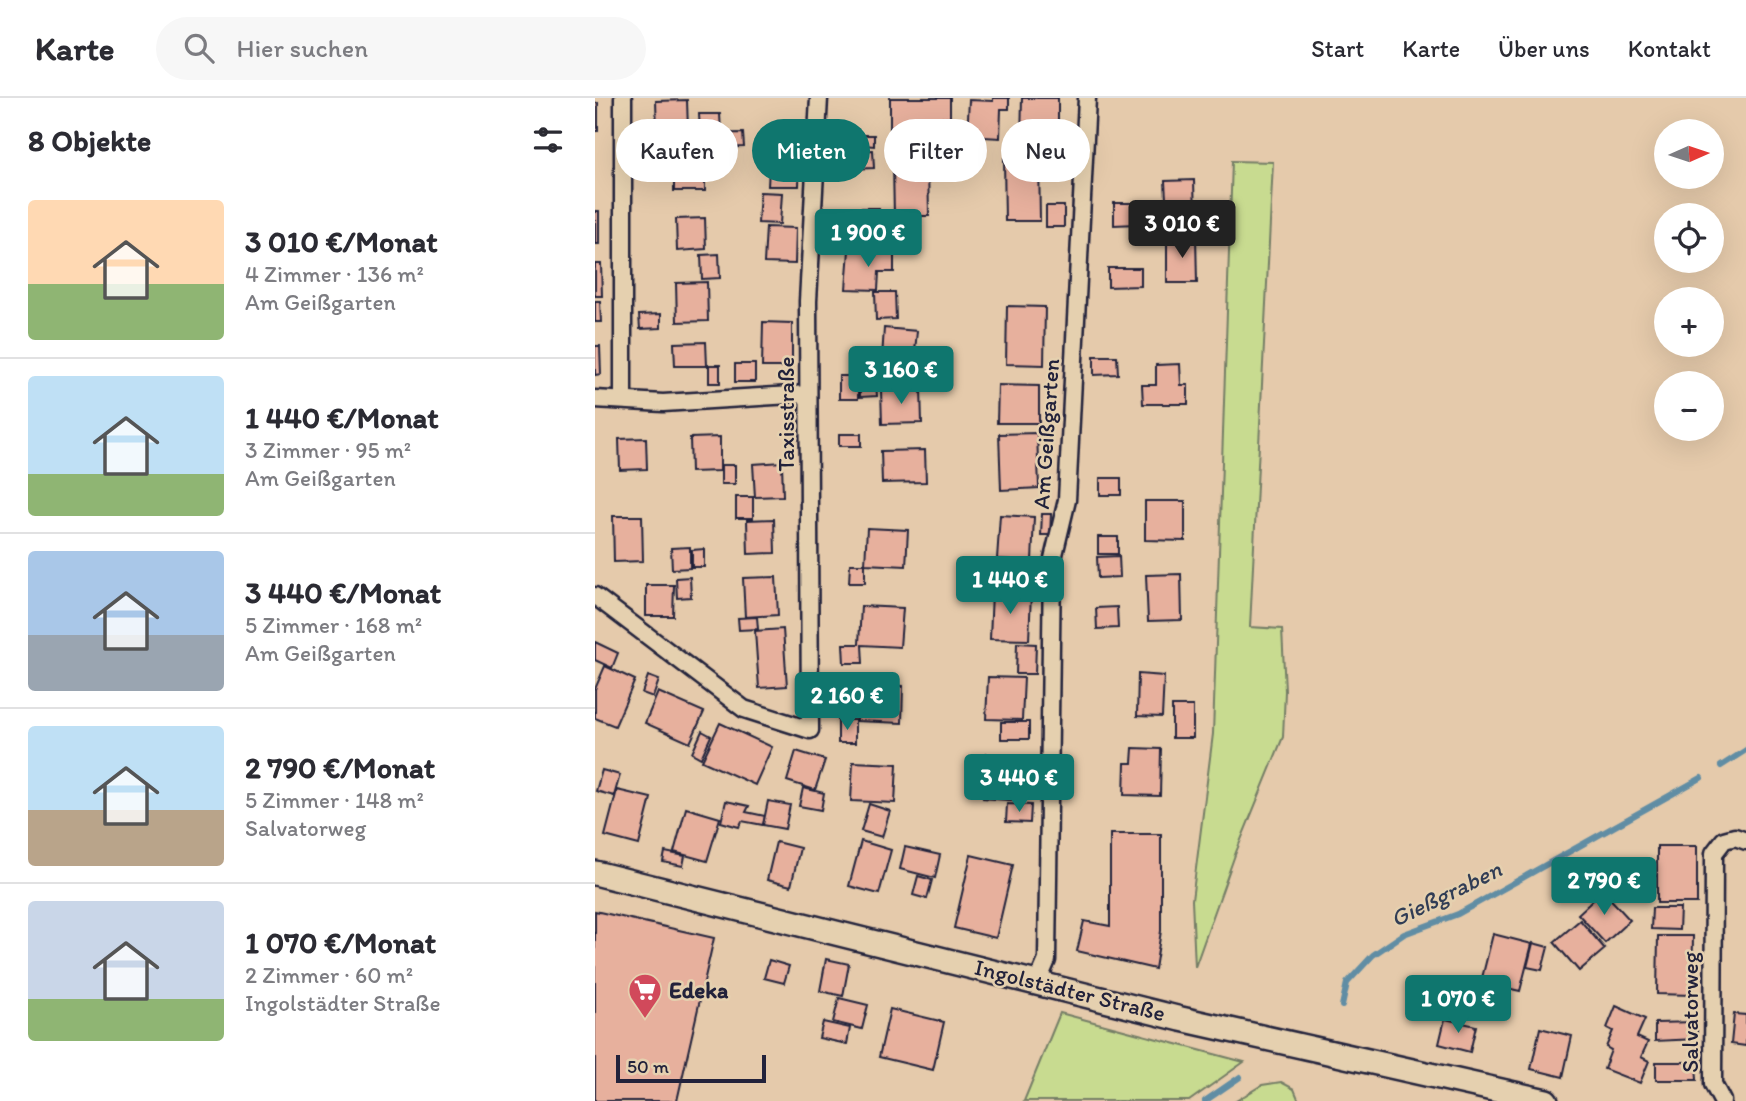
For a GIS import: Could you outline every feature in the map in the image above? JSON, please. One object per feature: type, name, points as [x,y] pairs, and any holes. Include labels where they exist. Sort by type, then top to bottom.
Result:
[{"type":"main road","name":"Ingolstädter Straße","points":[[595,873],[1181,1018],[1546,1101]]},
{"type":"street","points":[[623,98],[623,400]]},
{"type":"street","name":"Taxisstraße","points":[[595,596],[744,709],[810,730],[808,301],[819,98]]},
{"type":"street","name":"Am Geißgarten","points":[[1038,981],[1047,960],[1052,563],[1067,500],[1087,98]]},
{"type":"street","points":[[595,399],[663,403],[808,394]]},
{"type":"street","name":"Salvatorweg","points":[[1721,1101],[1713,1084],[1714,852],[1724,840],[1735,837],[1746,841]]},
{"type":"green space","points":[[1232,161],[1273,162],[1250,627],[1282,629],[1285,691],[1283,737],[1236,852],[1195,967],[1192,900],[1213,734]]},
{"type":"green space","points":[[1060,1013],[1244,1062],[1189,1101],[1024,1101]]},
{"type":"green space","points":[[1281,1082],[1294,1089],[1299,1101],[1236,1101],[1262,1085]]},
{"type":"building","points":[[890,98],[950,98],[950,118],[890,119]]},
{"type":"building","points":[[993,98],[1009,98],[1009,109],[1001,109],[1000,138],[987,137],[987,119],[968,119],[969,100],[993,101]]},
{"type":"building","points":[[1022,98],[1058,98],[1058,119],[1022,119]]},
{"type":"building","points":[[687,100],[688,119],[657,119],[656,101]]},
{"type":"building","points":[[595,103],[598,103],[598,131],[595,131]]},
{"type":"building","points":[[699,114],[720,114],[720,119],[699,119]]},
{"type":"building","points":[[738,133],[743,133],[744,147],[738,147]]},
{"type":"building","points":[[870,135],[874,135],[874,146],[870,146]]},
{"type":"building","points":[[870,150],[873,150],[874,168],[870,168]]},
{"type":"building","points":[[1194,180],[1195,217],[1167,218],[1165,181]]},
{"type":"building","points":[[674,182],[705,182],[705,191],[674,191]]},
{"type":"building","points":[[768,182],[799,182],[799,186],[768,186]]},
{"type":"building","points":[[893,182],[928,182],[929,216],[894,216]]},
{"type":"building","points":[[1004,182],[1039,182],[1040,221],[1005,221]]},
{"type":"building","points":[[760,192],[782,193],[780,224],[758,223]]},
{"type":"building","points":[[1114,203],[1137,203],[1137,224],[1114,225]]},
{"type":"building","points":[[1046,206],[1064,206],[1064,227],[1046,227]]},
{"type":"building","points":[[846,208],[879,208],[879,230],[846,230]]},
{"type":"building","points":[[595,211],[599,211],[599,244],[595,244]]},
{"type":"building","points":[[1137,212],[1145,212],[1145,224],[1137,224]]},
{"type":"building","points":[[705,218],[706,249],[677,251],[676,219]]},
{"type":"building","points":[[766,227],[796,228],[795,264],[764,263]]},
{"type":"building","points":[[1196,236],[1197,283],[1167,283],[1167,237]]},
{"type":"building","points":[[849,250],[894,253],[894,272],[879,272],[878,290],[846,289]]},
{"type":"building","points":[[719,254],[720,278],[702,279],[701,255]]},
{"type":"building","points":[[595,264],[601,264],[602,296],[595,296]]},
{"type":"building","points":[[1108,268],[1141,268],[1141,286],[1108,287]]},
{"type":"building","points":[[707,282],[708,321],[677,322],[676,283]]},
{"type":"building","points":[[875,292],[895,292],[896,319],[876,320]]},
{"type":"building","points":[[595,301],[600,301],[601,322],[595,322]]},
{"type":"building","points":[[1007,306],[1045,307],[1044,365],[1006,364]]},
{"type":"building","points":[[661,314],[661,328],[640,329],[639,315]]},
{"type":"building","points":[[763,322],[792,323],[792,367],[762,367]]},
{"type":"building","points":[[884,328],[917,331],[914,361],[882,358]]},
{"type":"building","points":[[706,342],[707,366],[675,366],[674,343]]},
{"type":"building","points":[[595,346],[600,346],[601,374],[595,375]]},
{"type":"building","points":[[1094,356],[1117,356],[1118,374],[1094,375]]},
{"type":"building","points":[[735,364],[755,364],[755,382],[735,382]]},
{"type":"building","points":[[1180,364],[1181,385],[1188,385],[1188,404],[1143,404],[1142,385],[1156,385],[1156,365]]},
{"type":"building","points":[[709,365],[720,365],[720,383],[709,383]]},
{"type":"building","points":[[839,376],[858,376],[858,399],[839,399]]},
{"type":"building","points":[[876,384],[877,396],[860,397],[860,385]]},
{"type":"building","points":[[998,385],[1039,386],[1039,423],[997,423]]},
{"type":"building","points":[[921,388],[922,423],[882,424],[881,389]]},
{"type":"building","points":[[1037,433],[1039,488],[1001,490],[999,434]]},
{"type":"building","points":[[839,434],[861,434],[861,446],[839,446]]},
{"type":"building","points":[[720,437],[720,471],[691,472],[690,438]]},
{"type":"building","points":[[646,438],[647,469],[620,470],[619,439]]},
{"type":"building","points":[[925,450],[926,482],[882,483],[881,451]]},
{"type":"building","points":[[782,462],[783,496],[755,497],[753,464]]},
{"type":"building","points":[[721,465],[735,465],[735,484],[721,484]]},
{"type":"building","points":[[1100,478],[1121,478],[1121,495],[1100,495]]},
{"type":"building","points":[[736,497],[753,497],[753,518],[736,518]]},
{"type":"building","points":[[1145,501],[1185,501],[1185,541],[1145,540]]},
{"type":"building","points":[[1042,514],[1051,514],[1050,535],[1041,535]]},
{"type":"building","points":[[1000,515],[1034,517],[1032,561],[997,559]]},
{"type":"building","points":[[613,516],[642,516],[643,561],[614,562]]},
{"type":"building","points":[[774,519],[775,553],[748,554],[747,520]]},
{"type":"building","points":[[867,528],[908,530],[906,566],[865,564]]},
{"type":"building","points":[[1098,537],[1118,537],[1118,554],[1098,554]]},
{"type":"building","points":[[690,547],[690,568],[672,569],[671,548]]},
{"type":"building","points":[[704,549],[704,567],[692,567],[692,550]]},
{"type":"building","points":[[1119,556],[1120,577],[1098,578],[1097,557]]},
{"type":"building","points":[[850,564],[865,564],[865,583],[849,583]]},
{"type":"building","points":[[1019,564],[1038,567],[1036,580],[1018,578]]},
{"type":"building","points":[[1181,574],[1182,620],[1148,621],[1146,575]]},
{"type":"building","points":[[690,577],[691,597],[677,598],[676,578]]},
{"type":"building","points":[[776,577],[778,615],[745,617],[743,578]]},
{"type":"building","points":[[646,585],[674,585],[673,616],[646,616]]},
{"type":"building","points":[[992,592],[1031,594],[1029,640],[990,639]]},
{"type":"building","points":[[861,606],[903,608],[900,647],[862,645],[863,663],[844,663],[843,644],[859,644]]},
{"type":"building","points":[[1117,607],[1118,628],[1097,629],[1096,608]]},
{"type":"building","points":[[757,617],[758,629],[739,630],[738,618]]},
{"type":"building","points":[[783,629],[787,686],[759,688],[755,631]]},
{"type":"building","points":[[595,642],[618,653],[612,668],[595,660]]},
{"type":"building","points":[[1017,643],[1036,644],[1035,674],[1016,674]]},
{"type":"building","points":[[605,666],[635,680],[615,726],[595,718],[595,689]]},
{"type":"building","points":[[1138,674],[1164,676],[1162,717],[1137,716]]},
{"type":"building","points":[[648,676],[659,680],[653,697],[642,693]]},
{"type":"building","points":[[988,677],[1024,678],[1022,720],[986,719]]},
{"type":"building","points":[[859,684],[903,686],[902,723],[857,721]]},
{"type":"building","points":[[658,692],[704,712],[690,743],[645,723]]},
{"type":"building","points":[[1172,706],[1193,706],[1193,738],[1172,738]]},
{"type":"building","points":[[838,720],[855,720],[855,743],[838,743]]},
{"type":"building","points":[[1001,722],[1029,722],[1029,739],[1001,739]]},
{"type":"building","points":[[720,723],[772,747],[755,785],[702,761]]},
{"type":"building","points":[[702,731],[711,736],[701,758],[692,753]]},
{"type":"building","points":[[1133,748],[1161,749],[1160,796],[1124,795],[1125,763],[1132,763]]},
{"type":"building","points":[[796,751],[825,760],[815,790],[787,781]]},
{"type":"building","points":[[987,754],[1024,757],[1020,801],[983,798]]},
{"type":"building","points":[[853,762],[897,764],[895,803],[851,801]]},
{"type":"building","points":[[602,770],[620,775],[614,796],[596,791]]},
{"type":"building","points":[[803,788],[824,793],[821,810],[799,806]]},
{"type":"building","points":[[617,790],[651,798],[639,845],[605,836]]},
{"type":"building","points":[[726,801],[749,806],[746,812],[765,816],[763,825],[742,821],[739,827],[721,822]]},
{"type":"building","points":[[768,801],[790,805],[785,829],[763,825]]},
{"type":"building","points":[[869,804],[890,811],[882,837],[861,831]]},
{"type":"building","points":[[1007,804],[1031,805],[1030,823],[1006,822]]},
{"type":"building","points":[[686,808],[720,818],[707,861],[674,852]]},
{"type":"building","points":[[1110,834],[1161,834],[1161,931],[1155,969],[1077,951],[1084,921],[1110,926]]},
{"type":"building","points":[[861,841],[891,850],[879,894],[849,886]]},
{"type":"building","points":[[776,842],[800,848],[791,886],[767,880]]},
{"type":"building","points":[[1657,846],[1697,846],[1697,903],[1657,903]]},
{"type":"building","points":[[905,847],[940,855],[935,878],[900,869]]},
{"type":"building","points":[[665,852],[685,856],[683,866],[663,862]]},
{"type":"building","points":[[971,855],[1013,865],[996,938],[954,928]]},
{"type":"building","points":[[918,876],[932,880],[927,899],[913,895]]},
{"type":"building","points":[[1603,891],[1630,920],[1605,943],[1578,914]]},
{"type":"building","points":[[1652,908],[1680,908],[1679,930],[1651,929]]},
{"type":"building","name":"Edeka","points":[[595,911],[714,938],[677,1101],[595,1101]]},
{"type":"building","points":[[1580,920],[1605,949],[1579,971],[1554,942]]},
{"type":"building","points":[[1493,934],[1532,944],[1520,991],[1481,982]]},
{"type":"building","points":[[1658,936],[1693,936],[1692,995],[1657,994]]},
{"type":"building","points":[[1533,943],[1548,947],[1542,970],[1527,967]]},
{"type":"building","points":[[826,959],[849,964],[843,996],[820,991]]},
{"type":"building","points":[[769,960],[789,966],[784,983],[764,978]]},
{"type":"building","points":[[839,998],[868,1005],[862,1029],[833,1022]]},
{"type":"building","points":[[1616,1006],[1645,1019],[1637,1037],[1648,1042],[1641,1057],[1649,1061],[1640,1083],[1604,1069],[1611,1050],[1606,1047],[1613,1031],[1607,1028]]},
{"type":"building","points":[[890,1009],[944,1022],[933,1070],[879,1057]]},
{"type":"building","points":[[1734,1014],[1746,1015],[1746,1046],[1731,1044]]},
{"type":"building","points":[[1445,1019],[1476,1026],[1470,1052],[1439,1044]]},
{"type":"building","points":[[823,1022],[850,1028],[847,1044],[819,1038]]},
{"type":"building","points":[[1697,1022],[1697,1039],[1655,1041],[1655,1023]]},
{"type":"building","points":[[1540,1028],[1572,1036],[1563,1077],[1531,1069]]},
{"type":"building","points":[[1656,1062],[1696,1062],[1697,1080],[1656,1080]]},
{"type":"waterway","name":"Gießgraben","points":[[1721,766],[1746,750]]},
{"type":"waterway","name":"Gießgraben","points":[[1342,1006],[1347,983],[1373,955],[1404,934],[1458,914],[1701,778]]},
{"type":"waterway","name":"Gießgraben","points":[[1205,1101],[1240,1077]]},
{"type":"place","name":"Edeka","points":[[645,1020]]}]
